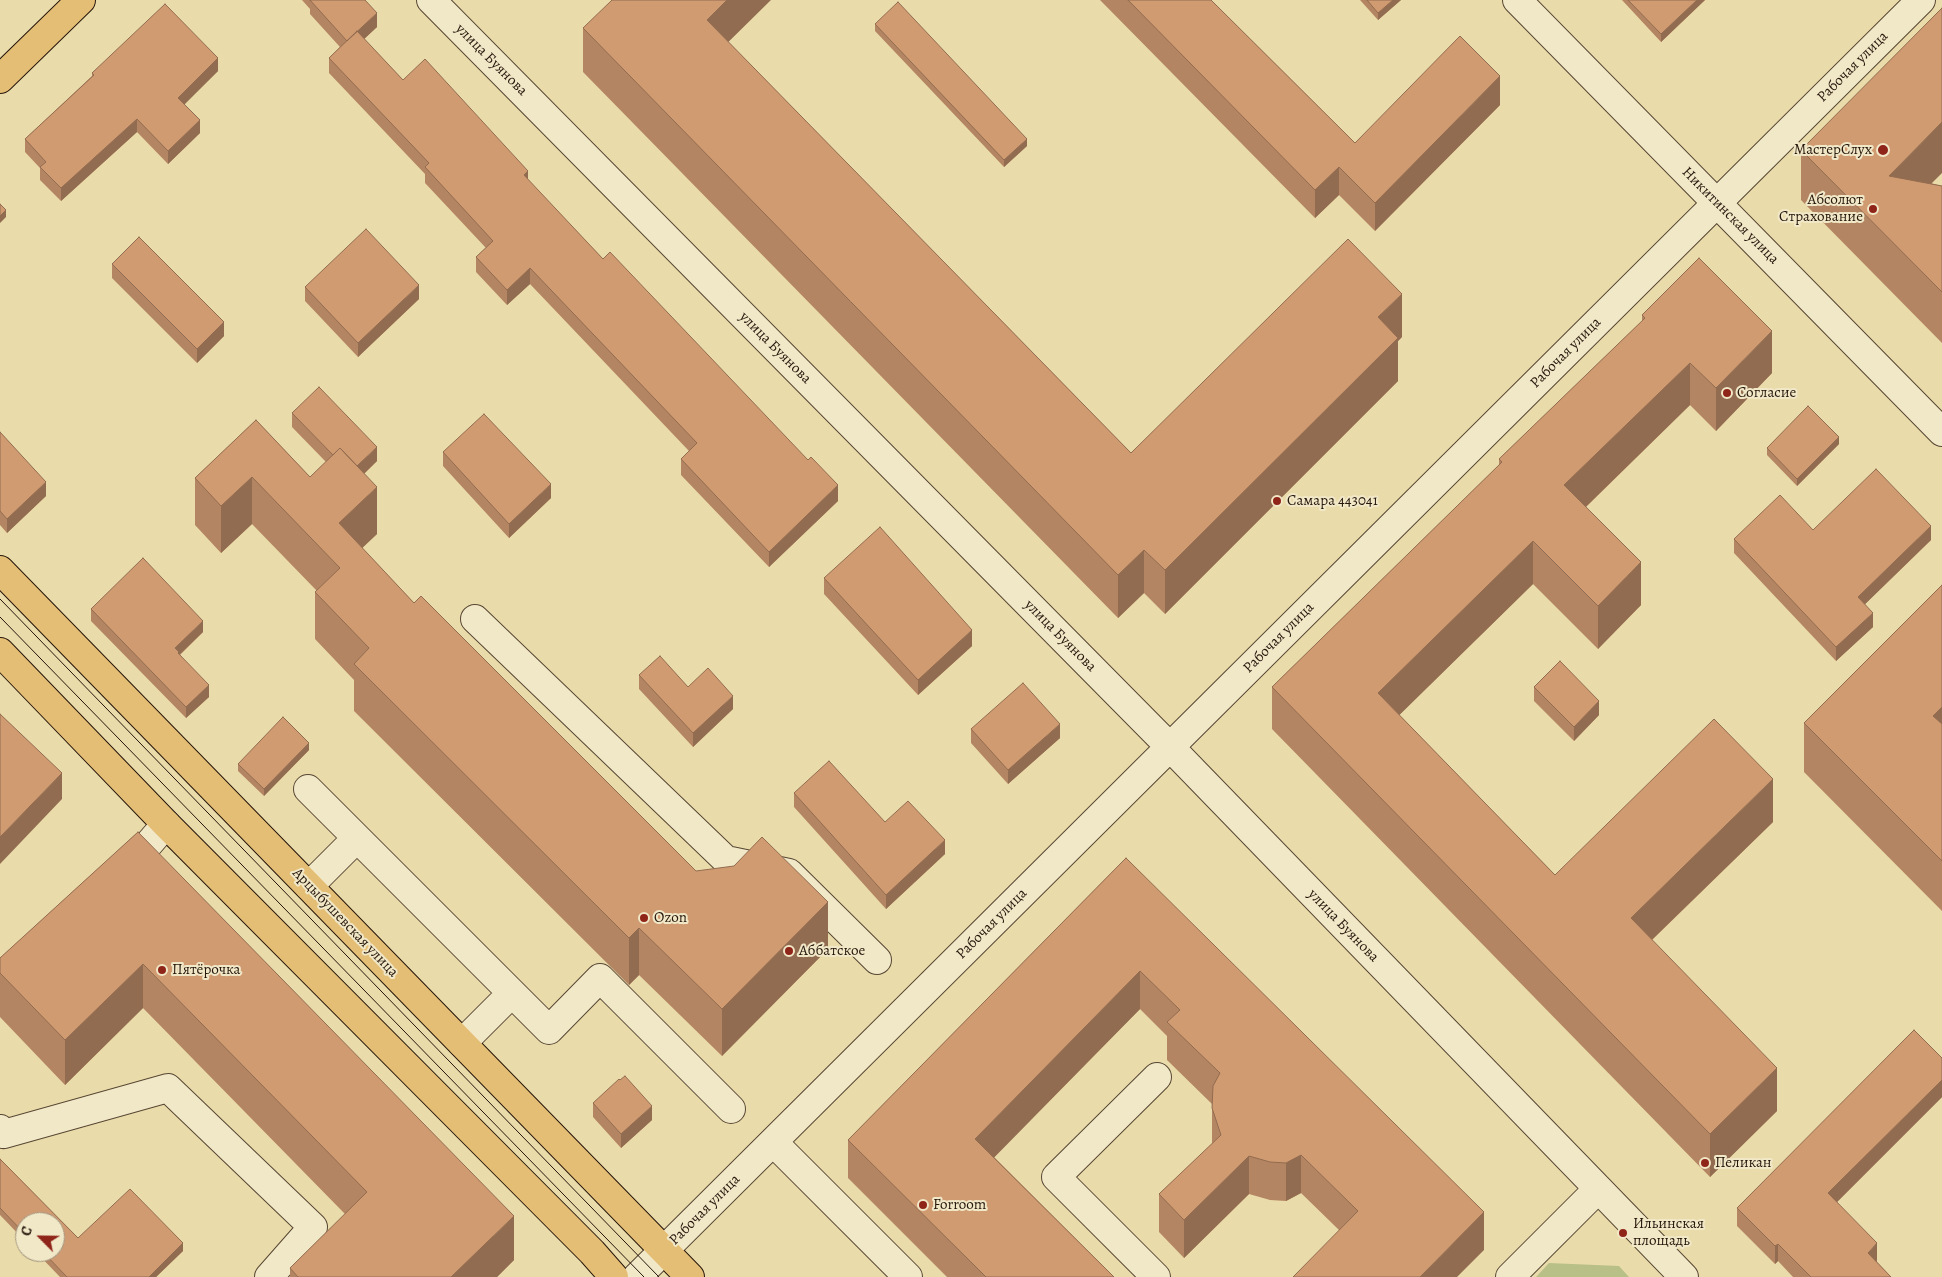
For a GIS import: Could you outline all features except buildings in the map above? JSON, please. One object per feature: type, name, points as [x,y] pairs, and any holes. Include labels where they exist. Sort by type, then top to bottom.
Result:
[{"type":"main road","points":[[0,79],[81,0]]},
{"type":"main road","name":"Арцыбушевская улица","points":[[0,570],[690,1277]]},
{"type":"main road","points":[[0,652],[166,824],[614,1277]]},
{"type":"street","name":"улица Буянова","points":[[431,0],[1170,747],[1684,1277]]},
{"type":"street","name":"Никитинская улица","points":[[1517,0],[1942,432]]},
{"type":"street","name":"Рабочая улица","points":[[637,1277],[1921,0]]},
{"type":"street","points":[[475,619],[726,860],[789,873],[877,960]]},
{"type":"street","points":[[308,789],[549,1030],[600,978],[731,1109]]},
{"type":"street","points":[[105,886],[140,854],[166,824]]},
{"type":"street","points":[[308,886],[357,838]]},
{"type":"street","points":[[462,1043],[512,993]]},
{"type":"street","points":[[1156,1277],[1056,1178],[1157,1077]]},
{"type":"street","points":[[0,1129],[4,1134],[168,1088],[313,1228],[269,1277]]},
{"type":"street","points":[[773,1142],[908,1277]]},
{"type":"street","points":[[1510,1277],[1598,1190]]},
{"type":"green space","name":"Ильинская площадь","points":[[1549,1263],[1619,1266],[1629,1277],[1536,1277]]},
{"type":"tram line","points":[[0,599],[659,1277]]},
{"type":"tram line","points":[[0,617],[644,1277]]},
{"type":"place","name":"МастерСлух","points":[[1883,150]]},
{"type":"place","name":"Абсолют Страхование","points":[[1873,209]]},
{"type":"place","name":"Согласие","points":[[1727,393]]},
{"type":"place","name":"Самара 443041","points":[[1277,501]]},
{"type":"place","name":"Ozon","points":[[644,918]]},
{"type":"place","name":"Аббатское","points":[[789,951]]},
{"type":"place","name":"Пятёрочка","points":[[162,970]]},
{"type":"place","name":"Пеликан","points":[[1705,1163]]},
{"type":"place","name":"Forroom","points":[[923,1205]]},
{"type":"place","name":"Ильинская площадь","points":[[1623,1233]]}]
